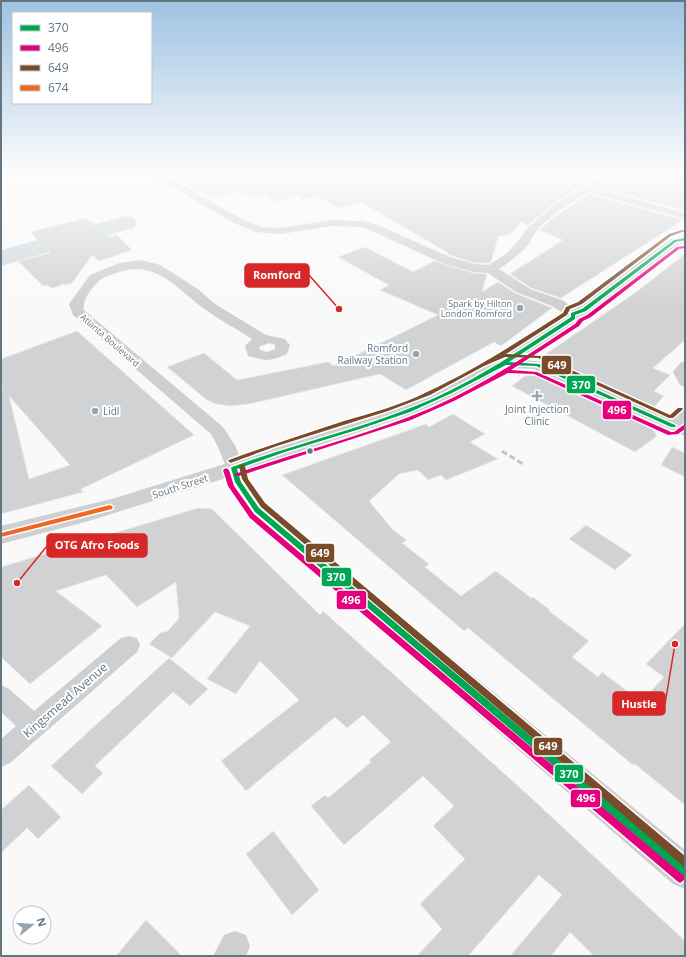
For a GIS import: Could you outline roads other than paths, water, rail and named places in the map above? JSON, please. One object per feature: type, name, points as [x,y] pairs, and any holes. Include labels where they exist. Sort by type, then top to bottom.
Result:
[{"type":"street","points":[[234,219],[258,230],[281,231],[331,222],[362,224],[374,227],[410,245],[446,260],[473,268],[491,269],[511,256],[524,242],[531,230],[544,219]]},
{"type":"street","name":"South Street","points":[[1,535],[48,524],[169,491],[280,450],[411,410],[505,363],[573,318],[573,314],[584,310],[675,241],[685,239]]},
{"type":"street","name":"Atlanta Boulevard","points":[[234,468],[227,447],[217,432],[78,312],[76,304],[78,299],[94,278],[106,272],[132,264],[148,265],[193,292],[210,307],[264,340]]},
{"type":"street","points":[[491,269],[499,277],[525,292],[567,308],[573,314]]},
{"type":"street","points":[[505,363],[537,365],[681,424]]},
{"type":"street","points":[[685,366],[681,372],[685,382]]},
{"type":"street","points":[[234,468],[238,482],[257,510],[685,872]]},
{"type":"street","name":"Kingsmead Avenue","points":[[1,754],[130,645]]},
{"type":"street","points":[[1,696],[34,727]]},
{"type":"waterway","points":[[1,258],[125,223]]},
{"type":"railway","points":[[502,451],[523,464]]},
{"type":"place","name":"Spark by Hilton London Romford","points":[[520,308]]},
{"type":"place","name":"Romford","points":[[339,309]]},
{"type":"place","name":"Romford Railway Station","points":[[416,354]]},
{"type":"place","name":"Joint Injection Clinic","points":[[537,396]]},
{"type":"place","name":"Lidl","points":[[95,411]]},
{"type":"place","name":"OTG Afro Foods","points":[[17,583]]},
{"type":"place","name":"Hustle","points":[[675,644]]}]
